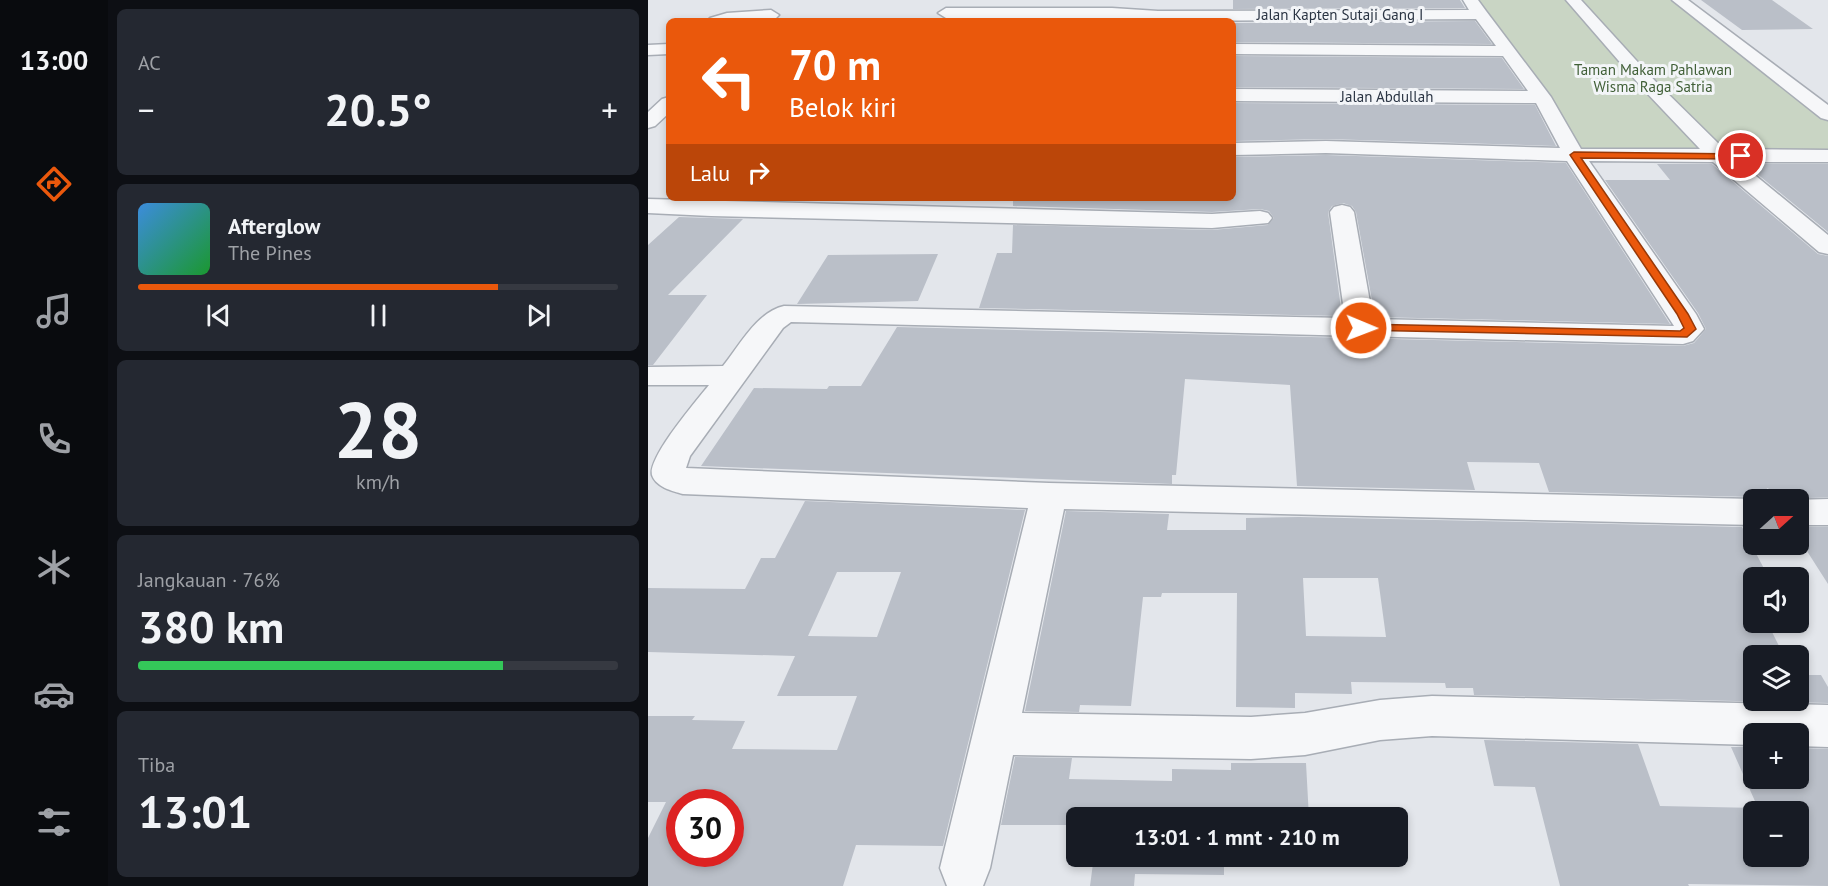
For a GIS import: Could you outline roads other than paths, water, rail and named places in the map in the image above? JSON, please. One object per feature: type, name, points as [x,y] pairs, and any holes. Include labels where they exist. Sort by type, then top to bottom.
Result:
[{"type":"street","points":[[1182,0],[1182,4],[1219,6]]},
{"type":"street","points":[[1573,0],[1650,86],[1719,156],[1828,247]]},
{"type":"street","points":[[1679,0],[1828,114]]},
{"type":"street","points":[[1476,7],[1542,97],[1574,155],[1682,314],[1690,329],[1683,335],[784,314],[773,322],[676,452],[669,465],[669,474],[683,482],[1049,496],[1743,512]]},
{"type":"street","name":"Jalan Kapten Sutaji Gang I","points":[[947,11],[1112,13],[1158,16],[1476,7]]},
{"type":"street","points":[[1242,14],[1240,49],[1254,101]]},
{"type":"street","points":[[727,18],[771,15]]},
{"type":"street","points":[[648,38],[666,38]]},
{"type":"street","points":[[648,50],[666,49]]},
{"type":"street","points":[[1240,49],[1508,51]]},
{"type":"street","points":[[1802,94],[1828,94]]},
{"type":"street","name":"Jalan Abdullah","points":[[1236,96],[1254,101],[1542,97]]},
{"type":"street","points":[[652,133],[666,109]]},
{"type":"street","points":[[1247,142],[1326,147],[1574,155],[1828,156]]},
{"type":"street","points":[[648,206],[711,210],[1145,220],[1212,221],[1260,218]]},
{"type":"street","points":[[1342,212],[1361,328]]},
{"type":"street","points":[[648,376],[732,375]]},
{"type":"street","points":[[965,868],[1049,496]]},
{"type":"street","points":[[1809,512],[1828,512]]},
{"type":"street","points":[[996,734],[1251,738],[1305,734],[1380,720],[1432,716],[1828,726]]},
{"type":"park label","name":"Taman Makam Pahlawan Wisma Raga Satria","points":[[1653,78]]}]
